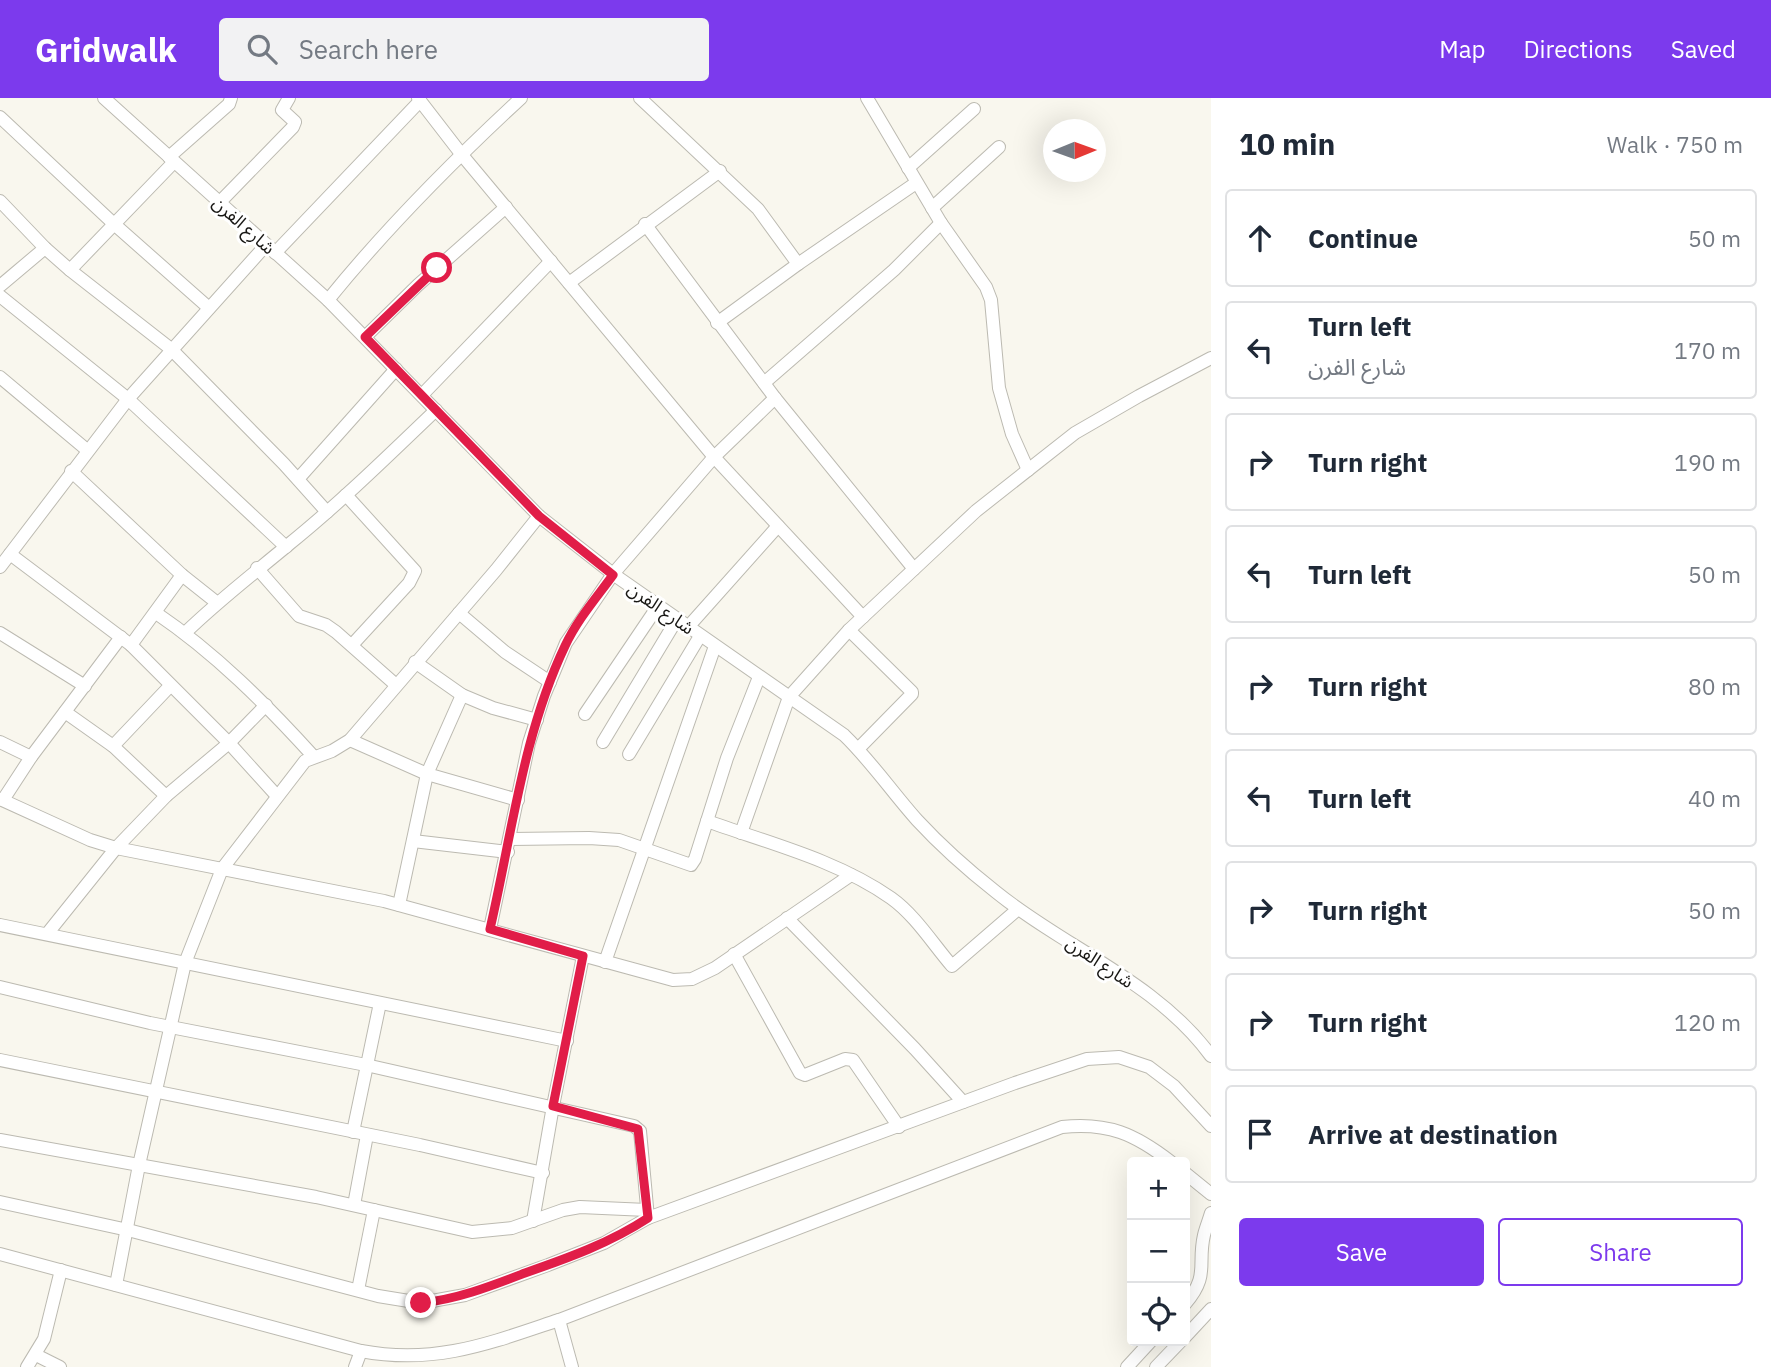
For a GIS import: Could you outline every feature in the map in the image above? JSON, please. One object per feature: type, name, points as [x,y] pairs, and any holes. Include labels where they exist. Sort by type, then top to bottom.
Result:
[{"type":"street","name":"شارع الفرن","points":[[104,98],[328,300],[539,516],[613,575],[828,723],[858,749],[918,821],[978,877],[1018,909],[1166,1008],[1211,1056]]},
{"type":"street","points":[[70,270],[172,159],[229,104],[231,98]]},
{"type":"street","points":[[219,203],[293,127],[295,122],[282,110],[289,98]]},
{"type":"street","points":[[328,300],[370,248],[521,98]]},
{"type":"street","points":[[640,98],[720,171],[767,220],[797,264]]},
{"type":"street","points":[[867,98],[941,223],[986,287],[991,300],[999,388],[1012,434],[1028,471]]},
{"type":"street","points":[[277,796],[229,743],[126,641],[3,562],[128,398],[171,349],[419,99],[462,155],[714,457],[863,617]]},
{"type":"street","points":[[908,168],[974,109]]},
{"type":"street","points":[[0,117],[209,308]]},
{"type":"street","points":[[932,208],[999,147]]},
{"type":"street","points":[[569,283],[720,171]]},
{"type":"street","points":[[717,323],[797,264],[916,183]]},
{"type":"street","points":[[0,201],[70,270],[171,349],[327,512]]},
{"type":"street","points":[[365,337],[418,285],[506,208]]},
{"type":"street","points":[[764,383],[894,270],[941,223]]},
{"type":"street","points":[[645,225],[775,398],[914,569]]},
{"type":"street","points":[[0,286],[45,248]]},
{"type":"street","points":[[422,395],[551,261]]},
{"type":"street","points":[[0,296],[128,398],[286,547]]},
{"type":"street","points":[[741,833],[789,697],[849,630],[976,511],[1075,433],[1211,358]]},
{"type":"street","points":[[298,479],[396,369]]},
{"type":"street","points":[[0,377],[87,450]]},
{"type":"street","points":[[490,929],[529,743],[550,682],[576,626],[613,575],[714,457],[775,398]]},
{"type":"street","points":[[185,633],[216,602],[327,512],[436,410]]},
{"type":"street","points":[[71,471],[182,575],[216,602]]},
{"type":"street","points":[[346,495],[415,571],[409,583],[352,645]]},
{"type":"street","points":[[116,1285],[139,1165],[185,963],[222,869],[305,761],[332,751],[350,740],[539,516]]},
{"type":"street","points":[[603,743],[682,623],[778,526]]},
{"type":"street","points":[[257,568],[299,616],[326,625],[396,685]]},
{"type":"street","points":[[182,575],[156,613],[85,686],[2,799],[90,840],[116,848],[399,905],[673,980],[692,979],[715,968],[851,875]]},
{"type":"street","points":[[585,714],[658,606]]},
{"type":"street","points":[[156,613],[185,633],[266,705],[314,757]]},
{"type":"street","points":[[459,613],[505,652],[550,682]]},
{"type":"street","points":[[849,630],[912,692],[858,749]]},
{"type":"street","points":[[0,633],[85,686]]},
{"type":"street","points":[[629,754],[701,636]]},
{"type":"street","points":[[605,962],[715,646]]},
{"type":"street","points":[[415,662],[462,695],[493,708],[537,720]]},
{"type":"street","points":[[413,841],[509,845],[608,839],[619,840],[691,865],[727,758],[759,677]]},
{"type":"street","points":[[113,746],[170,686]]},
{"type":"street","points":[[399,905],[427,774],[462,695]]},
{"type":"street","points":[[47,934],[116,848],[166,796],[229,743],[266,705]]},
{"type":"street","points":[[65,712],[113,746],[166,796]]},
{"type":"street","points":[[350,740],[427,774],[468,788],[518,800]]},
{"type":"street","points":[[0,742],[31,757]]},
{"type":"street","points":[[707,821],[851,875],[891,898],[952,966],[1018,909]]},
{"type":"street","points":[[787,918],[963,1102]]},
{"type":"street","points":[[0,925],[567,1041]]},
{"type":"street","points":[[734,954],[800,1073],[805,1075],[845,1059],[853,1060],[899,1126]]},
{"type":"street","points":[[533,1221],[583,956]]},
{"type":"street","points":[[0,986],[171,1027],[366,1065],[553,1106],[638,1129],[648,1214]]},
{"type":"street","points":[[353,1132],[380,1003]]},
{"type":"street","points":[[0,1202],[128,1230],[400,1301],[421,1303],[465,1295],[569,1257],[622,1234],[648,1214],[1072,1063],[1095,1058],[1119,1058],[1149,1067],[1162,1075],[1211,1126]]},
{"type":"street","points":[[0,1060],[543,1173]]},
{"type":"street","points":[[0,1254],[361,1352],[400,1357],[439,1355],[477,1348],[559,1320],[1062,1127],[1092,1126],[1122,1132],[1140,1140],[1164,1157]]},
{"type":"street","points":[[354,1205],[367,1135]]},
{"type":"street","points":[[0,1140],[354,1205],[472,1232],[497,1231],[580,1207],[648,1214]]},
{"type":"street","points":[[1190,1177],[1211,1194]]},
{"type":"street","points":[[358,1290],[374,1210]]},
{"type":"street","points":[[1190,1296],[1199,1283],[1203,1268],[1204,1236],[1211,1213]]},
{"type":"street","points":[[27,1367],[44,1339],[61,1270]]},
{"type":"street","points":[[1190,1332],[1211,1309]]},
{"type":"street","points":[[559,1320],[572,1367]]},
{"type":"street","points":[[1127,1367],[1146,1346]]},
{"type":"street","points":[[1156,1367],[1176,1346]]},
{"type":"street","points":[[355,1367],[361,1352]]},
{"type":"street","points":[[36,1356],[60,1367]]},
{"type":"route","points":[[421,1303],[465,1295],[548,1265],[604,1243],[648,1218],[640,1131],[634,1126],[553,1106],[583,956],[490,929],[529,743],[544,696],[566,643],[613,575],[539,516],[365,337],[437,268]]}]
